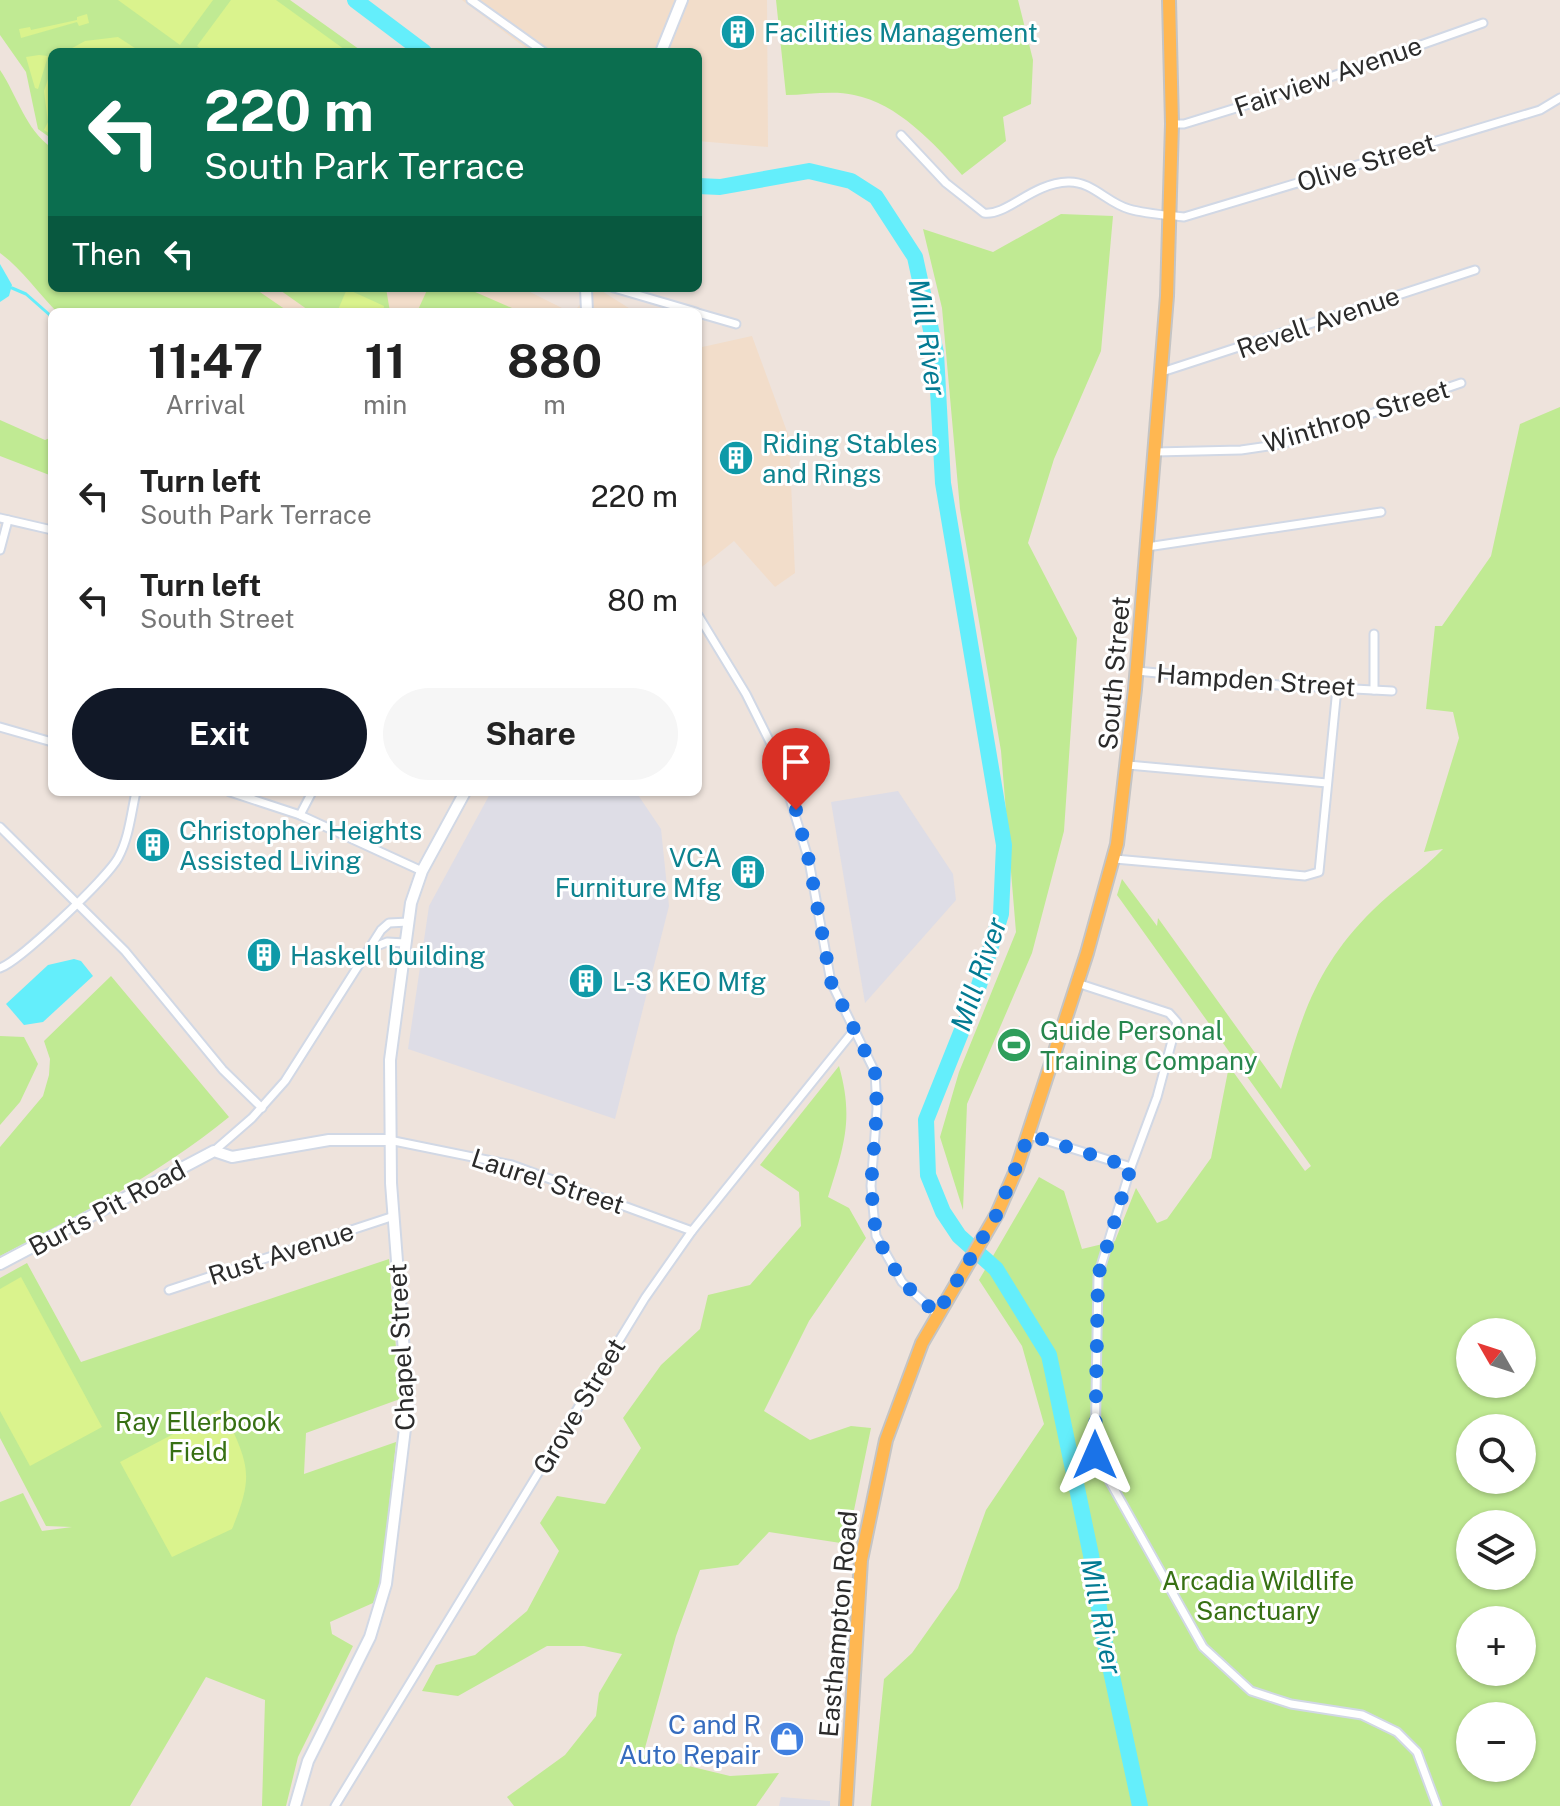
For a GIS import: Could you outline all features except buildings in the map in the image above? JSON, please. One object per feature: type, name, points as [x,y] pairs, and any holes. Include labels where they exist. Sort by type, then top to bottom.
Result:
[{"type":"main road","points":[[663,48],[682,0]]},
{"type":"main road","name":"South Street","points":[[937,1314],[989,1228],[1029,1135],[1115,859],[1128,765],[1162,372],[1172,124],[1169,0]]},
{"type":"main road","name":"Chapel Street","points":[[295,1806],[308,1761],[370,1637],[386,1584],[408,1404],[389,1140],[390,1060],[408,922],[422,871],[463,796]]},
{"type":"main road","name":"Laurel Street","points":[[214,1151],[232,1157],[329,1140],[389,1140]]},
{"type":"main road","name":"Burts Pit Road","points":[[0,1264],[214,1151]]},
{"type":"main road","name":"Easthampton Road","points":[[846,1806],[866,1520],[898,1400],[937,1314]]},
{"type":"street","points":[[471,0],[538,48]]},
{"type":"street","name":"Fairview Avenue","points":[[1172,124],[1184,124],[1285,93],[1483,23]]},
{"type":"street","name":"Olive Street","points":[[901,135],[946,183],[984,213],[996,213],[1045,185],[1074,182],[1088,185],[1132,210],[1184,217],[1540,110],[1560,98]]},
{"type":"street","name":"Revell Avenue","points":[[1162,372],[1475,270]]},
{"type":"street","points":[[628,292],[683,308]]},
{"type":"street","points":[[702,314],[736,324]]},
{"type":"street","name":"Winthrop Street","points":[[1155,452],[1241,450],[1282,444],[1461,383]]},
{"type":"street","points":[[1147,547],[1381,512]]},
{"type":"street","points":[[0,550],[4,519],[48,529]]},
{"type":"street","points":[[702,622],[746,694],[781,768],[809,861],[831,982],[869,1055],[877,1089],[871,1186],[876,1236],[902,1282],[937,1314]]},
{"type":"street","name":"Hampden Street","points":[[1374,634],[1374,690]]},
{"type":"street","name":"Hampden Street","points":[[1137,671],[1392,691]]},
{"type":"street","points":[[1115,859],[1305,876],[1316,874],[1322,857],[1337,688]]},
{"type":"street","points":[[0,727],[48,741]]},
{"type":"street","points":[[1128,765],[1327,783]]},
{"type":"street","points":[[0,968],[75,904],[118,857],[135,796]]},
{"type":"street","points":[[242,796],[300,815],[422,871]]},
{"type":"street","points":[[300,815],[310,796]]},
{"type":"street","points":[[0,827],[125,951],[223,1070],[262,1108]]},
{"type":"street","points":[[214,1151],[262,1108],[299,1061],[381,930],[389,923],[408,922]]},
{"type":"street","points":[[372,948],[387,942],[405,943]]},
{"type":"street","points":[[1077,983],[1169,1013],[1177,1022],[1157,1097],[1131,1167],[1098,1276],[1095,1455],[1203,1647],[1251,1691],[1291,1704],[1362,1715],[1397,1732],[1417,1752],[1437,1806]]},
{"type":"street","name":"Grove Street","points":[[335,1806],[607,1357],[692,1231],[855,1029]]},
{"type":"street","points":[[1029,1135],[1131,1167]]},
{"type":"street","name":"Laurel Street","points":[[389,1140],[512,1165],[692,1231]]},
{"type":"street","name":"Rust Avenue","points":[[169,1290],[394,1216]]},
{"type":"shaded area","points":[[462,0],[767,0],[768,147],[702,141],[702,48],[526,48]]},
{"type":"shaded area","points":[[65,292],[530,292],[562,308],[91,308]]},
{"type":"shaded area","points":[[590,292],[603,292],[629,308],[577,308]]},
{"type":"shaded area","points":[[752,336],[789,437],[795,573],[775,587],[734,541],[702,567],[702,347]]},
{"type":"shaded area","points":[[898,791],[953,874],[956,900],[865,1003],[831,802]]},
{"type":"shaded area","points":[[489,796],[639,796],[661,829],[669,906],[615,1119],[408,1049],[429,906]]},
{"type":"shaded area","points":[[781,1797],[830,1801],[830,1806],[779,1806]]},
{"type":"green space","points":[[0,0],[290,0],[357,48],[48,48],[48,136],[38,129],[26,72],[0,35]]},
{"type":"green space","points":[[118,0],[213,0],[180,45]]},
{"type":"green space","points":[[231,0],[276,0],[342,48],[200,48],[197,46]]},
{"type":"green space","points":[[776,0],[1018,0],[1033,60],[1031,104],[1003,117],[1006,141],[962,175],[914,126],[870,99],[837,93],[786,95]]},
{"type":"green space","points":[[87,14],[89,23],[79,26],[77,22],[21,38],[19,29],[30,27],[31,30],[77,20],[77,17]]},
{"type":"green space","points":[[118,37],[135,48],[72,48],[85,41]]},
{"type":"green space","points":[[48,56],[38,89],[35,88],[26,57]]},
{"type":"green space","points":[[0,70],[28,122],[48,144],[48,292],[260,292],[283,308],[53,308],[0,253]]},
{"type":"green space","points":[[48,79],[48,122],[44,91]]},
{"type":"green space","points":[[1061,214],[1113,216],[1101,351],[1054,459],[1028,543],[1077,638],[1064,831],[1032,953],[967,1104],[963,1210],[940,1137],[959,1072],[1016,932],[1001,751],[960,509],[942,308],[923,229],[993,252]]},
{"type":"green space","points":[[283,292],[387,292],[389,308],[305,308]]},
{"type":"green space","points":[[346,292],[354,292],[384,306],[384,308],[339,308]]},
{"type":"green space","points":[[426,292],[475,292],[512,308],[419,308]]},
{"type":"green space","name":"Arcadia Wildlife Sanctuary","points":[[1560,407],[1560,1806],[871,1806],[884,1679],[912,1653],[958,1588],[986,1510],[1044,1424],[1022,1346],[979,1280],[1039,1177],[1064,1191],[1082,1249],[1115,1241],[1136,1188],[1157,1223],[1167,1219],[1211,1158],[1229,1066],[1305,1171],[1311,1166],[1117,895],[1122,879],[1157,926],[1158,918],[1281,1089],[1304,1015],[1338,951],[1373,910],[1443,849],[1424,852],[1459,738],[1453,712],[1426,709],[1435,626],[1442,626],[1491,556],[1520,424]]},
{"type":"green space","points":[[0,420],[48,439],[48,474],[0,456]]},
{"type":"green space","points":[[111,976],[229,1117],[147,1175],[0,1256],[0,1147],[43,1096],[50,1059],[44,1041]]},
{"type":"green space","points":[[0,1036],[24,1037],[38,1064],[20,1102],[0,1125]]},
{"type":"green space","points":[[839,1066],[846,1102],[845,1132],[828,1197],[849,1208],[866,1238],[809,1321],[764,1411],[810,1440],[851,1426],[871,1428],[847,1544],[769,1532],[738,1565],[700,1570],[676,1636],[643,1755],[730,1776],[779,1773],[756,1806],[514,1806],[507,1797],[565,1755],[596,1716],[599,1693],[622,1654],[584,1646],[547,1646],[458,1696],[422,1691],[436,1665],[475,1655],[527,1611],[559,1551],[540,1523],[557,1496],[605,1504],[641,1448],[623,1418],[661,1365],[700,1329],[708,1295],[750,1285],[801,1226],[799,1192],[760,1165]]},
{"type":"green space","name":"Ray Ellerbook Field","points":[[389,1259],[400,1399],[306,1433],[304,1474],[396,1442],[380,1589],[373,1603],[330,1622],[332,1634],[353,1646],[298,1757],[286,1806],[262,1806],[265,1700],[206,1677],[130,1806],[0,1806],[0,1502],[23,1493],[42,1531],[72,1527],[46,1526],[0,1438],[0,1278],[27,1263],[81,1362]]},
{"type":"green space","points":[[21,1277],[102,1427],[30,1466],[0,1411],[0,1289]]},
{"type":"green space","points":[[223,1408],[246,1468],[244,1494],[239,1509],[232,1529],[172,1557],[120,1462]]},
{"type":"water","points":[[0,264],[12,285],[9,296],[0,302]]},
{"type":"water","points":[[74,959],[81,961],[93,976],[43,1022],[24,1025],[6,1004],[48,965]]},
{"type":"waterway","name":"Mill River","points":[[355,0],[419,48]]},
{"type":"waterway","name":"Mill River","points":[[702,186],[720,187],[809,171],[851,181],[876,197],[915,257],[936,353],[943,483],[1004,845],[1001,914],[976,995],[926,1120],[928,1175],[943,1212],[959,1236],[996,1269],[1049,1355],[1140,1806]]},
{"type":"waterway","points":[[12,288],[26,294],[48,313]]},
{"type":"place","name":"Facilities Management","points":[[738,32]]},
{"type":"place","name":"Riding Stables and Rings","points":[[736,458]]},
{"type":"place","name":"Christopher Heights Assisted Living","points":[[153,845]]},
{"type":"place","name":"VCA Furniture Mfg","points":[[748,872]]},
{"type":"place","name":"Haskell building","points":[[264,955]]},
{"type":"place","name":"L-3 KEO Mfg","points":[[586,981]]},
{"type":"place","name":"Guide Personal Training Company","points":[[1014,1045]]},
{"type":"place","name":"C and R Auto Repair","points":[[787,1739]]},
{"type":"route","points":[[796,810],[809,861],[831,982],[875,1072],[877,1109],[871,1186],[876,1236],[910,1291],[937,1314],[997,1214],[1029,1135],[1131,1167],[1098,1276],[1095,1455]]}]
